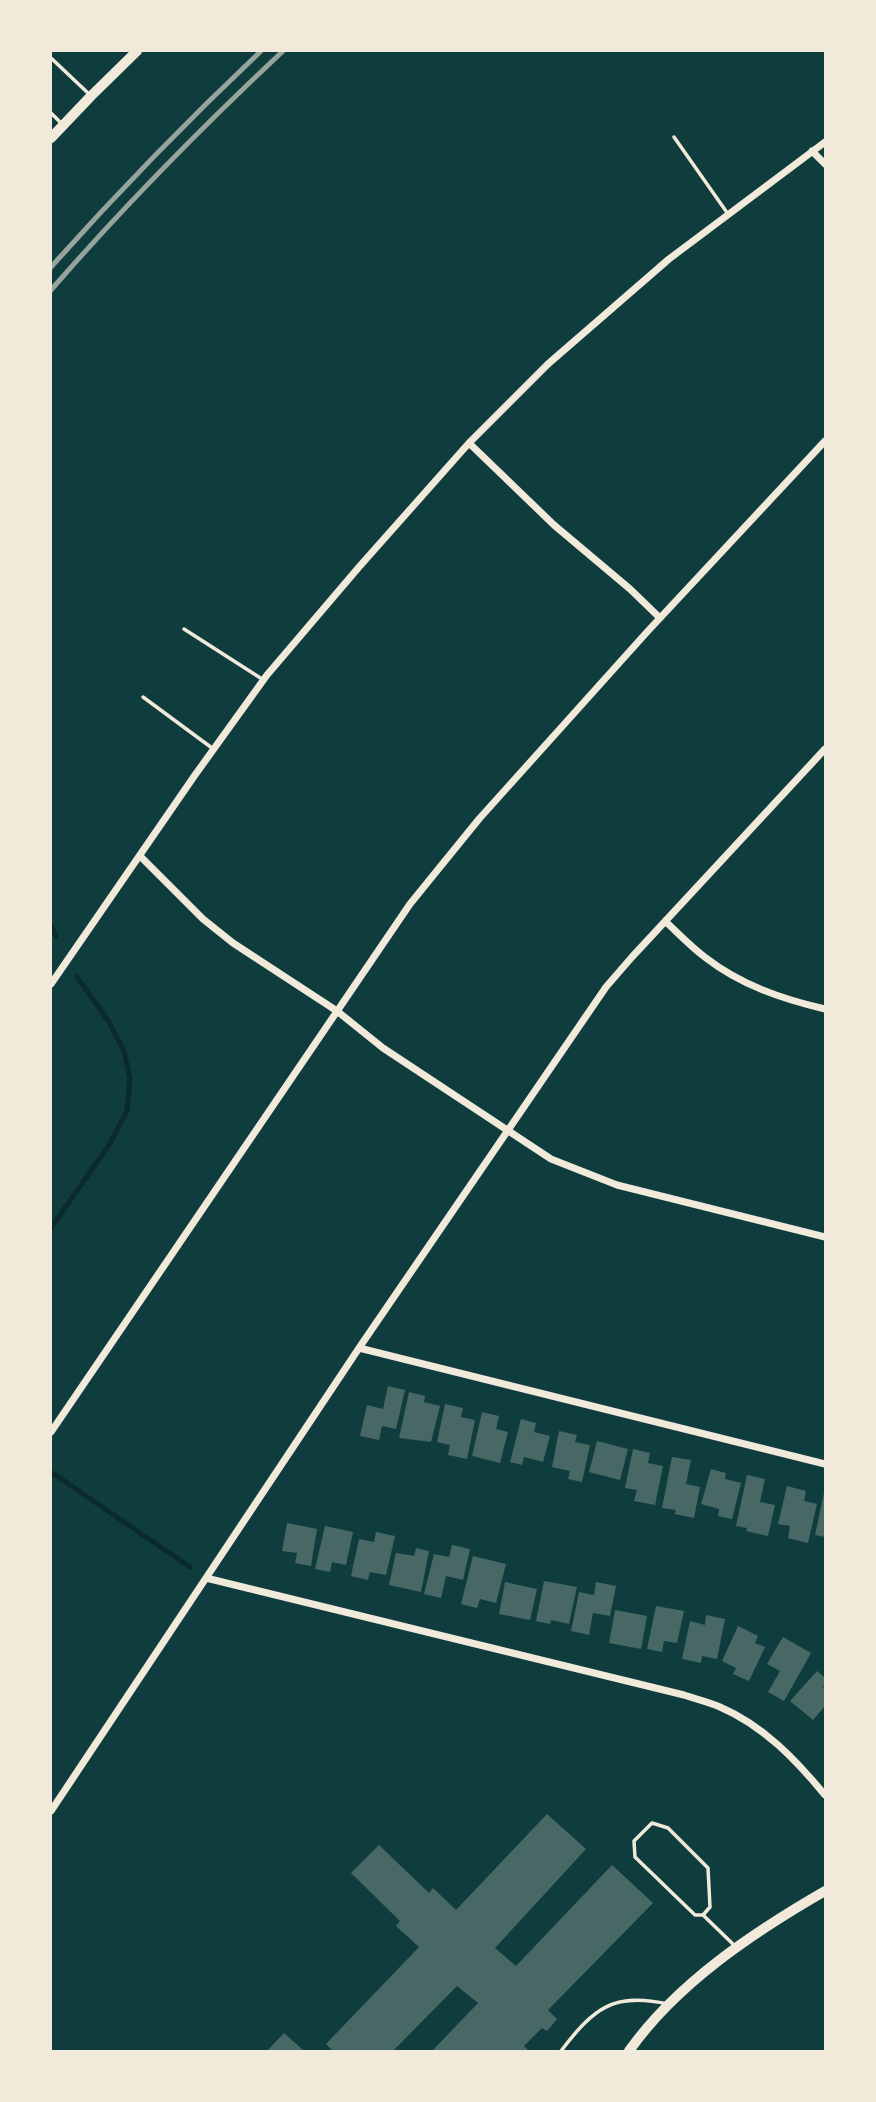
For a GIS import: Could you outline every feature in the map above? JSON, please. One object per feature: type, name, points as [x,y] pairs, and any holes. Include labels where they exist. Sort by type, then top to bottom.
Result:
[{"type":"main road","points":[[51,138],[138,51]]},
{"type":"street","points":[[51,984],[264,680],[469,443],[548,364],[669,259],[825,142]]},
{"type":"street","points":[[812,151],[825,164]]},
{"type":"street","points":[[51,1432],[410,904],[479,819],[660,618],[825,441]]},
{"type":"street","points":[[469,443],[554,525],[660,618]]},
{"type":"street","points":[[51,1811],[359,1348],[606,987],[825,751]]},
{"type":"street","points":[[140,856],[203,919],[233,943],[337,1011],[383,1048],[551,1159],[617,1185],[825,1237]]},
{"type":"street","points":[[665,921],[706,958],[738,978],[779,997],[825,1009]]},
{"type":"street","points":[[359,1348],[825,1464]]},
{"type":"street","points":[[206,1578],[684,1695],[720,1707],[742,1718],[780,1746],[825,1795]]},
{"type":"street","points":[[629,2051],[677,1994],[785,1914],[825,1891]]},
{"type":"lane","points":[[51,58],[91,96]]},
{"type":"lane","points":[[51,113],[63,125]]},
{"type":"lane","points":[[674,137],[728,214]]},
{"type":"lane","points":[[184,629],[264,680]]},
{"type":"lane","points":[[143,697],[214,749]]},
{"type":"lane","points":[[703,1915],[710,1907],[708,1868],[668,1828],[652,1823],[634,1841],[635,1857],[695,1915],[703,1915],[737,1948]]},
{"type":"lane","points":[[561,2051],[578,2029],[613,2003],[633,1999],[669,2004]]},
{"type":"building","points":[[388,1386],[405,1390],[396,1429],[382,1426],[379,1440],[360,1436],[367,1405],[383,1409]]},
{"type":"building","points":[[409,1392],[425,1396],[424,1402],[440,1406],[431,1442],[399,1438]]},
{"type":"building","points":[[445,1404],[463,1408],[461,1417],[475,1420],[467,1459],[448,1455],[450,1445],[437,1442]]},
{"type":"building","points":[[482,1412],[499,1416],[496,1429],[508,1432],[500,1463],[472,1456]]},
{"type":"building","points":[[521,1419],[536,1423],[534,1432],[550,1436],[543,1462],[524,1457],[522,1465],[510,1462]]},
{"type":"building","points":[[559,1431],[577,1435],[575,1442],[590,1445],[582,1482],[568,1479],[570,1471],[552,1467]]},
{"type":"building","points":[[597,1441],[628,1449],[620,1480],[589,1472]]},
{"type":"building","points":[[633,1449],[650,1453],[648,1463],[663,1466],[655,1505],[634,1501],[637,1490],[625,1488]]},
{"type":"building","points":[[672,1457],[691,1460],[686,1484],[700,1487],[694,1518],[675,1514],[676,1510],[662,1508]]},
{"type":"building","points":[[711,1469],[726,1473],[725,1479],[741,1483],[732,1519],[718,1516],[719,1509],[701,1504]]},
{"type":"building","points":[[747,1475],[765,1479],[760,1502],[775,1505],[768,1536],[736,1526]]},
{"type":"building","points":[[787,1486],[806,1491],[804,1501],[817,1504],[808,1543],[788,1538],[790,1526],[778,1524]]},
{"type":"building","points":[[825,1493],[825,1537],[815,1535]]},
{"type":"building","points":[[287,1523],[317,1529],[311,1566],[295,1563],[297,1553],[282,1551]]},
{"type":"building","points":[[325,1526],[353,1532],[346,1565],[332,1562],[330,1572],[315,1569]]},
{"type":"building","points":[[376,1532],[395,1536],[386,1575],[370,1572],[368,1580],[351,1576],[359,1539],[374,1542]]},
{"type":"building","points":[[452,1545],[470,1549],[463,1580],[446,1576],[441,1598],[424,1594],[434,1554],[449,1557]]},
{"type":"building","points":[[416,1548],[429,1551],[421,1592],[389,1585],[396,1553],[414,1556]]},
{"type":"building","points":[[473,1556],[506,1564],[496,1603],[480,1599],[477,1608],[461,1604]]},
{"type":"building","points":[[544,1581],[577,1587],[569,1624],[551,1620],[550,1624],[536,1621]]},
{"type":"building","points":[[505,1582],[537,1589],[530,1620],[499,1614]]},
{"type":"building","points":[[596,1582],[616,1586],[610,1616],[593,1613],[589,1635],[571,1631],[579,1592],[594,1595]]},
{"type":"building","points":[[656,1606],[684,1611],[677,1643],[664,1641],[662,1652],[647,1649]]},
{"type":"building","points":[[615,1610],[647,1616],[641,1649],[609,1643]]},
{"type":"building","points":[[706,1615],[725,1619],[717,1659],[702,1656],[701,1663],[682,1659],[690,1621],[705,1625]]},
{"type":"building","points":[[738,1626],[758,1636],[755,1643],[765,1647],[749,1681],[733,1674],[736,1668],[722,1661]]},
{"type":"building","points":[[783,1637],[811,1653],[784,1701],[768,1692],[780,1671],[767,1664]]},
{"type":"building","points":[[817,1671],[825,1678],[825,1706],[813,1720],[790,1701]]},
{"type":"building","points":[[547,1814],[586,1849],[495,1948],[516,1966],[612,1865],[653,1903],[548,2010],[557,2019],[547,2031],[542,2028],[524,2046],[529,2051],[432,2051],[478,2003],[457,1986],[393,2051],[333,2051],[326,2044],[419,1947],[396,1926],[400,1921],[351,1873],[379,1845],[429,1893],[433,1888],[456,1910]]},
{"type":"building","points":[[284,2033],[304,2051],[267,2051]]},
{"type":"waterway","points":[[51,926],[56,936]]},
{"type":"waterway","points":[[51,1228],[109,1145],[127,1111],[130,1079],[124,1051],[109,1022],[77,977]]},
{"type":"waterway","points":[[51,1472],[190,1567]]},
{"type":"railway","points":[[51,267],[154,157],[261,51]]},
{"type":"railway","points":[[51,290],[164,168],[283,51]]}]
